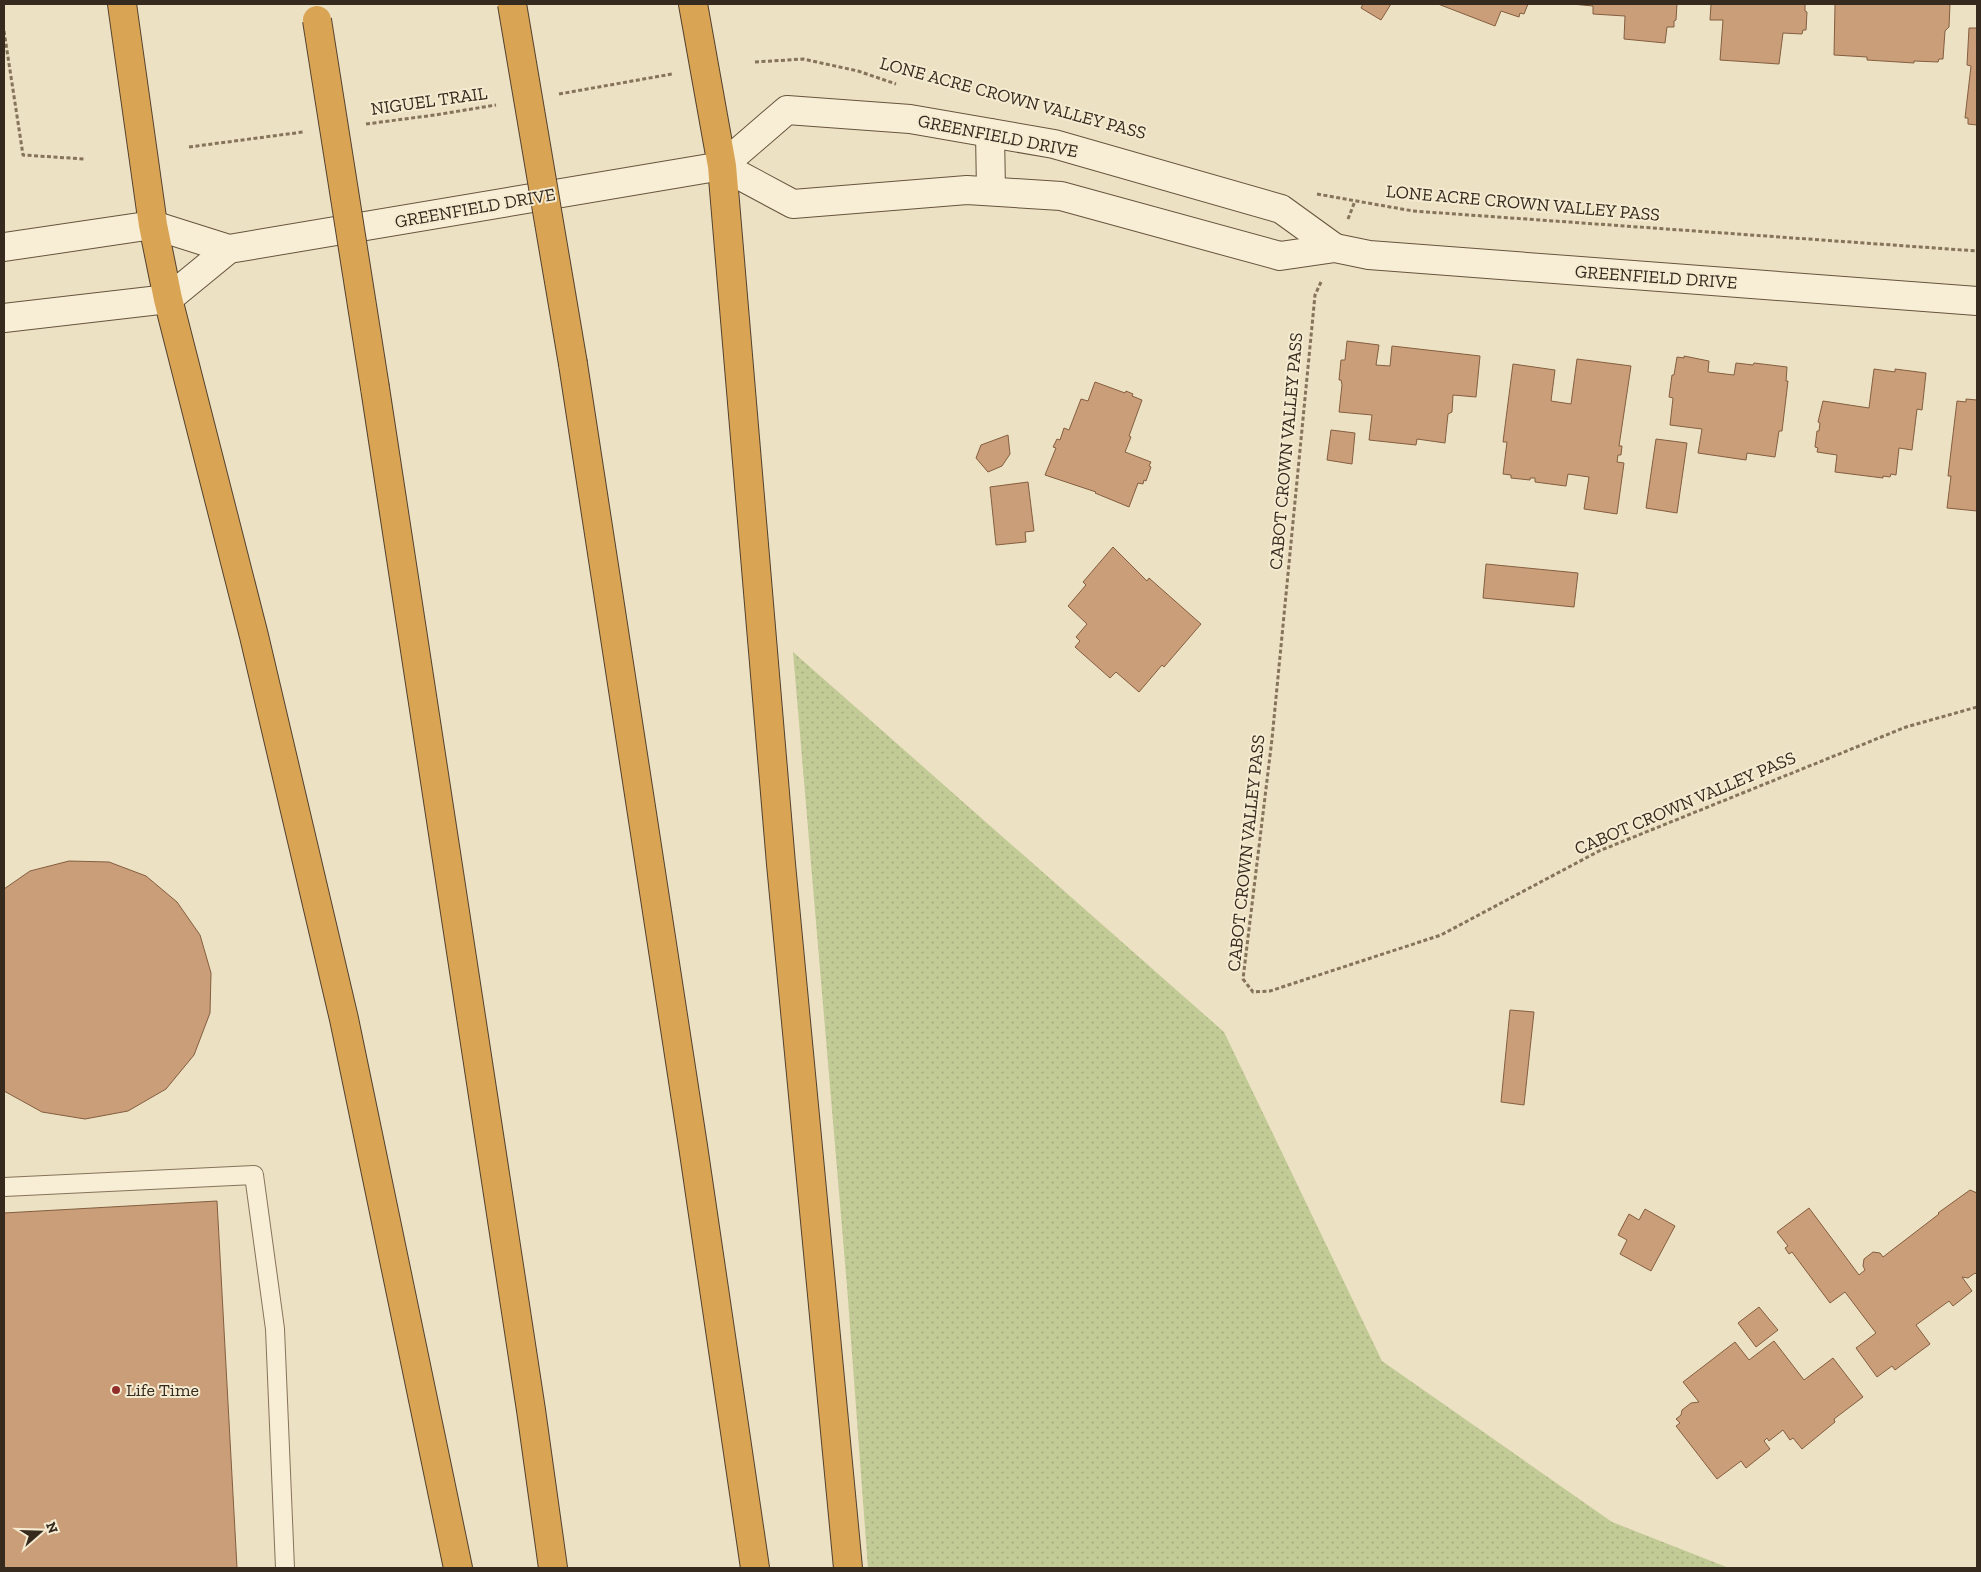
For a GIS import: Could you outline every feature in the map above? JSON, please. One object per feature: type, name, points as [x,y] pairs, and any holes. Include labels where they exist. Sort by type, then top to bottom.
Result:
[{"type":"highway","points":[[122,4],[153,225],[168,298],[254,636],[344,1019],[458,1568]]},
{"type":"highway","points":[[512,4],[573,364],[693,1146],[755,1568]]},
{"type":"highway","points":[[693,4],[722,166],[781,864],[848,1568]]},
{"type":"highway","points":[[316,12],[531,1410],[553,1568]]},
{"type":"street","name":"GREENFIELD DRIVE","points":[[4,246],[153,225],[229,249],[722,166],[787,110],[910,119],[1054,144],[1281,209],[1335,248]]},
{"type":"street","points":[[990,133],[991,190]]},
{"type":"street","name":"GREENFIELD DRIVE","points":[[722,166],[793,204],[966,190],[991,190],[1061,196],[1280,256],[1335,248],[1369,255],[1977,301]]},
{"type":"street","name":"GREENFIELD DRIVE","points":[[168,298],[229,249]]},
{"type":"street","points":[[4,318],[168,298]]},
{"type":"lane","points":[[4,1187],[254,1175],[275,1329],[285,1568]]},
{"type":"path","points":[[4,32],[23,155],[84,159]]},
{"type":"path","name":"LONE ACRE CROWN VALLEY PASS","points":[[755,62],[803,59],[858,71],[904,87]]},
{"type":"path","points":[[558,94],[672,74]]},
{"type":"path","name":"NIGUEL TRAIL","points":[[356,125],[501,104]]},
{"type":"path","points":[[190,147],[307,132]]},
{"type":"path","name":"LONE ACRE CROWN VALLEY PASS","points":[[1312,193],[1413,211],[1977,251]]},
{"type":"path","name":"CABOT CROWN VALLEY PASS","points":[[1315,295],[1272,739],[1243,979],[1253,992],[1270,992],[1441,936],[1599,851],[1906,727],[1977,707]]},
{"type":"green space","points":[[793,652],[1224,1032],[1382,1361],[1612,1522],[1729,1568],[868,1568],[847,1286]]},
{"type":"building","points":[[1363,4],[1391,4],[1381,20],[1361,8]]},
{"type":"building","points":[[1438,4],[1528,4],[1524,14],[1520,13],[1519,17],[1501,11],[1495,26]]},
{"type":"building","points":[[1572,4],[1677,4],[1676,20],[1674,21],[1674,27],[1667,27],[1665,43],[1624,39],[1625,16],[1593,14],[1593,6]]},
{"type":"building","points":[[1711,4],[1805,4],[1805,11],[1807,12],[1806,30],[1803,30],[1802,34],[1783,33],[1779,64],[1720,60],[1723,20],[1710,20]]},
{"type":"building","points":[[1835,4],[1950,4],[1949,27],[1945,31],[1943,59],[1939,59],[1938,62],[1914,61],[1914,63],[1867,60],[1867,57],[1834,55]]},
{"type":"building","points":[[1969,28],[1977,28],[1977,125],[1968,124],[1968,118],[1965,118],[1971,66],[1967,65]]},
{"type":"building","points":[[1347,341],[1379,345],[1376,365],[1390,366],[1392,346],[1480,356],[1476,397],[1453,395],[1452,412],[1448,414],[1445,443],[1417,439],[1416,445],[1369,440],[1372,415],[1339,412],[1342,385],[1341,380],[1339,380],[1341,360],[1345,360]]},
{"type":"building","points":[[1684,356],[1709,361],[1708,372],[1734,375],[1736,363],[1787,367],[1786,381],[1788,381],[1782,431],[1779,431],[1775,457],[1747,453],[1746,460],[1698,453],[1702,429],[1670,425],[1673,398],[1669,397],[1672,375],[1674,375],[1677,357],[1684,358]]},
{"type":"building","points":[[1577,359],[1631,366],[1619,446],[1622,446],[1621,455],[1618,455],[1617,462],[1624,463],[1617,514],[1584,509],[1589,477],[1568,474],[1566,486],[1535,482],[1535,478],[1530,478],[1530,480],[1511,478],[1511,475],[1503,474],[1507,442],[1503,442],[1513,364],[1555,370],[1551,401],[1571,404]]},
{"type":"building","points":[[1874,369],[1895,372],[1895,369],[1926,373],[1922,410],[1917,409],[1912,450],[1899,448],[1896,475],[1891,474],[1890,477],[1883,476],[1883,478],[1835,472],[1837,455],[1817,452],[1818,448],[1815,447],[1823,401],[1869,408]]},
{"type":"building","points":[[1095,382],[1125,393],[1126,391],[1142,400],[1125,452],[1151,462],[1149,466],[1151,467],[1146,481],[1144,480],[1143,484],[1138,483],[1129,507],[1096,492],[1045,475],[1056,448],[1053,447],[1057,439],[1060,440],[1064,428],[1069,430],[1081,399],[1088,401]]},
{"type":"building","points":[[1966,399],[1977,400],[1977,511],[1947,508],[1951,476],[1948,476],[1957,401],[1966,402]]},
{"type":"building","points":[[1331,430],[1355,433],[1352,464],[1327,460]]},
{"type":"building","points":[[1008,435],[1010,454],[1002,466],[988,472],[976,458],[981,445]]},
{"type":"building","points":[[1656,439],[1687,443],[1677,513],[1646,508]]},
{"type":"building","points":[[1028,482],[1034,531],[1025,532],[1026,542],[996,545],[990,487]]},
{"type":"building","points":[[1113,547],[1147,581],[1149,578],[1201,624],[1164,667],[1162,665],[1139,692],[1116,672],[1110,678],[1075,647],[1080,641],[1076,637],[1087,624],[1068,606],[1086,585],[1083,582]]},
{"type":"building","points":[[1486,564],[1578,573],[1574,607],[1483,598]]},
{"type":"building","points":[[69,861],[109,862],[146,876],[177,902],[200,935],[211,973],[210,1013],[194,1055],[166,1089],[128,1111],[85,1119],[42,1112],[4,1091],[4,889],[30,871]]},
{"type":"building","points":[[1510,1010],[1534,1012],[1524,1105],[1501,1102]]},
{"type":"building","points":[[1970,1190],[1977,1193],[1977,1275],[1975,1273],[1968,1278],[1962,1277],[1972,1291],[1953,1306],[1949,1301],[1916,1325],[1930,1344],[1895,1370],[1892,1366],[1877,1377],[1856,1348],[1876,1333],[1845,1292],[1830,1303],[1792,1252],[1789,1254],[1785,1248],[1788,1246],[1777,1232],[1809,1208],[1859,1275],[1865,1270],[1863,1266],[1864,1259],[1873,1252],[1880,1253],[1883,1257]]},
{"type":"building","name":"Life Time","points":[[217,1201],[237,1568],[4,1568],[4,1213]]},
{"type":"building","points":[[1645,1209],[1675,1226],[1651,1271],[1620,1254],[1627,1240],[1618,1235],[1629,1214],[1639,1220]]},
{"type":"building","points":[[1759,1307],[1778,1330],[1756,1347],[1738,1323]]},
{"type":"building","points":[[1774,1341],[1804,1380],[1833,1358],[1863,1397],[1834,1419],[1835,1422],[1802,1449],[1793,1438],[1790,1440],[1783,1430],[1769,1441],[1767,1438],[1764,1441],[1770,1449],[1746,1468],[1741,1461],[1717,1479],[1676,1426],[1680,1423],[1676,1419],[1681,1415],[1682,1410],[1691,1403],[1699,1402],[1683,1382],[1735,1342],[1749,1360]]},
{"type":"place","name":"Life Time","points":[[116,1390]]}]
